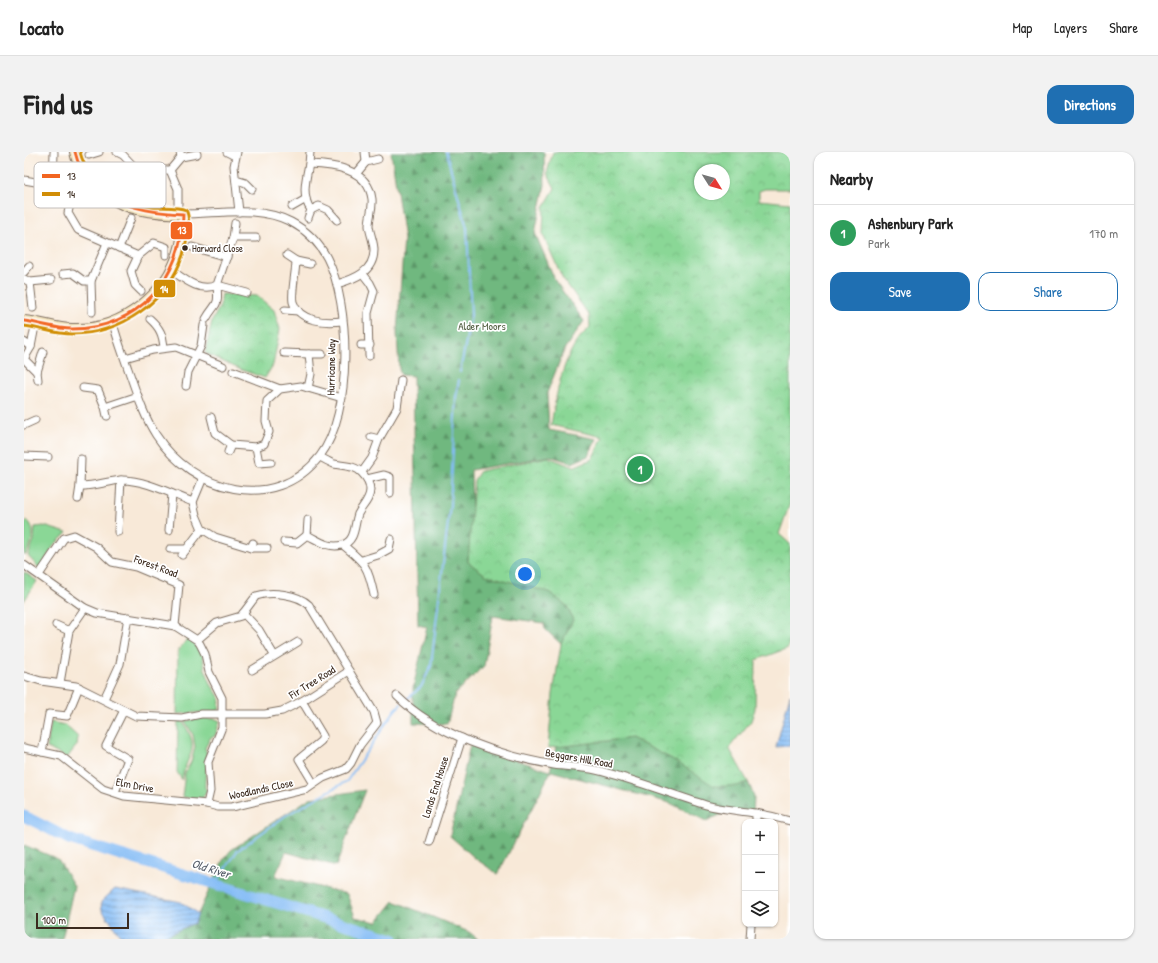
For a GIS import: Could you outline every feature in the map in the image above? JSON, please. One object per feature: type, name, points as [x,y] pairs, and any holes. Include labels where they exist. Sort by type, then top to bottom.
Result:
[{"type":"street","points":[[54,152],[54,162]]},
{"type":"street","name":"Hurricane Way","points":[[75,152],[78,162]]},
{"type":"street","points":[[89,155],[99,152]]},
{"type":"street","points":[[227,152],[236,154],[234,166],[240,212]]},
{"type":"street","points":[[310,152],[306,199],[311,210]]},
{"type":"street","points":[[364,152],[366,162]]},
{"type":"street","points":[[121,153],[130,162]]},
{"type":"street","points":[[170,170],[180,154],[197,154]]},
{"type":"street","points":[[356,174],[366,162],[378,159]]},
{"type":"street","points":[[308,164],[344,168],[356,174],[368,186],[372,199],[369,226],[373,253],[370,265],[363,274],[354,279],[336,284]]},
{"type":"street","points":[[170,170],[178,189],[178,204]]},
{"type":"street","points":[[24,180],[34,182]]},
{"type":"street","points":[[236,180],[246,183],[252,189]]},
{"type":"street","points":[[292,207],[306,199]]},
{"type":"street","points":[[308,218],[311,210],[319,206],[328,210],[337,220]]},
{"type":"street","points":[[69,208],[68,213],[78,230],[138,256]]},
{"type":"street","name":"Hurricane Way","points":[[113,323],[148,422],[159,440],[180,463],[203,478],[226,487],[240,490],[254,491],[271,488],[298,477],[320,457],[335,428],[342,398],[345,370],[342,321],[336,284],[329,261],[322,250],[301,228],[291,222],[269,214],[240,212],[183,214],[150,211],[138,208]]},
{"type":"street","points":[[24,321],[71,329],[95,328],[113,323],[132,313],[146,301],[163,282],[171,270],[181,244],[183,214]]},
{"type":"street","points":[[119,248],[132,218]]},
{"type":"street","points":[[186,386],[188,372],[201,346],[205,322],[216,306],[218,300],[217,285],[233,238],[235,223]]},
{"type":"street","points":[[233,238],[256,238]]},
{"type":"street","points":[[92,312],[91,281],[107,243]]},
{"type":"street","points":[[141,291],[135,285],[131,271],[138,256],[154,243],[166,247],[166,255]]},
{"type":"street","points":[[192,247],[227,257]]},
{"type":"street","points":[[287,255],[296,261],[310,264]]},
{"type":"street","points":[[296,261],[293,301],[298,311]]},
{"type":"street","points":[[171,270],[188,281],[202,287],[211,288],[217,285],[247,293]]},
{"type":"street","points":[[63,274],[73,273],[84,281],[91,281]]},
{"type":"street","points":[[363,274],[374,291],[368,313],[370,356]]},
{"type":"street","points":[[33,308],[27,281],[51,280]]},
{"type":"street","points":[[285,310],[298,311],[319,322],[342,321]]},
{"type":"street","points":[[150,319],[158,326],[163,336],[164,348]]},
{"type":"street","points":[[36,322],[31,347],[24,359],[37,372]]},
{"type":"street","points":[[24,342],[31,347]]},
{"type":"street","points":[[361,345],[370,345]]},
{"type":"street","points":[[125,358],[164,348],[176,347],[223,366]]},
{"type":"street","points":[[38,380],[37,372],[43,352]]},
{"type":"street","points":[[284,353],[322,354]]},
{"type":"street","points":[[308,388],[311,374],[309,354]]},
{"type":"street","points":[[233,371],[280,389],[308,388],[342,398]]},
{"type":"street","points":[[362,472],[372,458],[379,439],[397,408],[401,380]]},
{"type":"street","points":[[83,388],[98,390],[107,416]]},
{"type":"street","points":[[211,417],[215,433],[231,444],[256,447],[264,444],[269,432],[266,421],[267,401],[280,389]]},
{"type":"street","points":[[105,407],[138,396]]},
{"type":"street","points":[[24,424],[35,420]]},
{"type":"street","points":[[371,437],[379,439]]},
{"type":"street","points":[[228,452],[231,444]]},
{"type":"street","points":[[256,447],[256,465],[271,462]]},
{"type":"street","points":[[24,456],[48,457]]},
{"type":"street","points":[[307,535],[330,546],[343,545],[350,539],[356,530],[358,515],[368,501],[370,488],[367,479],[362,472],[351,467],[333,464],[320,457]]},
{"type":"street","points":[[78,498],[81,459]]},
{"type":"street","points":[[367,479],[384,475],[393,476],[390,493]]},
{"type":"street","points":[[203,478],[193,502],[196,515],[202,529],[237,547],[252,545],[267,548]]},
{"type":"street","points":[[80,486],[95,486],[121,480],[135,481],[193,502]]},
{"type":"street","points":[[118,532],[125,498],[121,480]]},
{"type":"street","points":[[169,530],[172,494]]},
{"type":"street","points":[[284,542],[297,543],[307,535],[308,520]]},
{"type":"street","points":[[182,555],[190,548],[202,529]]},
{"type":"street","name":"Forest Road","points":[[39,575],[64,538],[74,535],[96,547],[112,562],[136,568],[179,585],[175,626]]},
{"type":"street","points":[[362,560],[378,555],[389,549],[390,539]]},
{"type":"street","points":[[343,545],[362,560],[370,573],[374,595]]},
{"type":"street","points":[[170,549],[190,548]]},
{"type":"street","points":[[24,566],[85,608],[97,613],[175,626],[197,640],[203,649],[209,672],[221,694],[223,714],[222,727],[208,762],[210,791],[207,804]]},
{"type":"street","points":[[197,640],[217,623],[237,618],[243,613],[253,598],[263,594],[292,597],[303,600],[310,605],[349,671]]},
{"type":"street","points":[[60,684],[69,631],[85,608]]},
{"type":"street","points":[[243,613],[259,630],[274,655]]},
{"type":"street","points":[[104,699],[120,664],[128,617]]},
{"type":"street","points":[[56,625],[69,631]]},
{"type":"street","points":[[252,670],[274,655],[298,642]]},
{"type":"street","name":"Fir Tree Road","points":[[124,710],[140,717],[182,718],[201,714],[276,712],[286,710],[349,671],[374,712],[377,723],[360,745],[352,764],[346,769],[327,776],[314,784]]},
{"type":"street","points":[[24,676],[79,687],[124,710],[106,746],[128,758],[115,792]]},
{"type":"street","points":[[42,752],[49,714],[66,716],[79,687]]},
{"type":"street","name":"Beggars Hill Road","points":[[397,696],[419,714],[462,738],[500,753],[554,765],[595,770],[678,794],[707,805],[756,813],[790,821]]},
{"type":"street","points":[[302,701],[323,738],[299,759],[314,784]]},
{"type":"street","name":"Lands End House","points":[[429,842],[462,738]]},
{"type":"street","name":"Elm Drive","points":[[24,748],[61,756],[103,789],[124,796],[207,804]]},
{"type":"street","name":"Woodlands Close","points":[[207,804],[218,807],[239,806],[301,792],[314,784]]},
{"type":"street","points":[[756,813],[756,819]]},
{"type":"street","points":[[750,939],[751,927]]},
{"type":"green space","name":"Alder Moors","points":[[391,152],[544,152],[545,185],[535,233],[556,282],[584,321],[565,348],[547,393],[549,430],[597,439],[588,456],[572,463],[550,456],[471,470],[472,523],[468,562],[486,575],[549,592],[567,606],[573,620],[561,644],[545,629],[544,623],[493,616],[484,666],[455,694],[447,724],[413,723],[413,688],[427,627],[418,625],[413,376],[401,375],[399,369],[397,332],[404,239]]},
{"type":"green space","points":[[553,152],[790,152],[790,189],[765,189],[759,191],[759,200],[790,203],[790,503],[779,534],[790,544],[790,637],[788,648],[756,660],[755,709],[751,721],[729,748],[748,782],[737,786],[714,786],[672,759],[631,738],[548,748],[553,694],[561,644],[573,620],[567,606],[549,592],[486,575],[468,562],[474,480],[480,471],[548,457],[573,467],[592,459],[603,437],[551,425],[562,373],[575,344],[590,327],[589,315],[562,277],[543,235],[544,207],[555,188],[547,173]]},
{"type":"green space","points":[[222,294],[257,296],[274,310],[280,329],[273,365],[265,378],[239,369],[205,353],[212,321],[220,306]]},
{"type":"green space","points":[[27,520],[33,533],[26,555],[24,554],[24,525]]},
{"type":"green space","points":[[44,526],[67,533],[54,545],[40,569],[28,556],[34,540],[35,527]]},
{"type":"green space","points":[[24,572],[37,581],[24,601]]},
{"type":"green space","points":[[187,639],[195,644],[202,653],[205,669],[212,686],[220,698],[219,711],[177,714],[178,651]]},
{"type":"green space","points":[[201,718],[216,719],[220,721],[215,736],[211,737],[205,748],[207,762],[205,788],[207,790],[202,799],[182,797],[185,773],[191,762],[195,747],[193,735],[185,721]]},
{"type":"green space","points":[[178,721],[182,721],[188,731],[192,746],[182,780],[177,772]]},
{"type":"green space","points":[[51,722],[65,725],[78,737],[77,745],[67,758],[47,748]]},
{"type":"green space","points":[[631,738],[672,759],[737,786],[748,782],[754,796],[753,816],[727,812],[706,821],[670,803],[551,771],[498,874],[476,859],[450,836],[470,745],[550,771],[556,747]]},
{"type":"green space","points":[[365,790],[336,866],[286,852],[275,876],[347,894],[355,917],[377,922],[394,901],[469,932],[478,939],[158,939],[195,923],[223,860],[231,850],[310,798]]},
{"type":"green space","points":[[24,845],[58,859],[74,886],[62,939],[24,939]]},
{"type":"water","points":[[790,694],[790,746],[776,747]]},
{"type":"water","points":[[115,889],[181,902],[198,914],[195,923],[158,939],[134,939],[120,935],[102,910],[101,902]]},
{"type":"waterway","points":[[446,152],[467,228],[471,315],[460,372]]},
{"type":"waterway","points":[[406,700],[421,687],[431,666],[450,505],[456,397],[459,380]]},
{"type":"waterway","points":[[216,884],[237,851],[285,816],[347,781],[395,710],[401,704]]},
{"type":"waterway","name":"Old River","points":[[24,816],[69,839],[393,939]]},
{"type":"transit line","name":"13","points":[[75,152],[79,162]]},
{"type":"transit line","name":"14","points":[[80,152],[84,162]]},
{"type":"transit line","name":"13","points":[[24,321],[60,328],[72,329],[96,327],[117,320],[136,309],[152,296],[165,279],[175,259],[181,237],[183,214],[166,213],[138,208]]},
{"type":"transit line","name":"14","points":[[24,326],[60,333],[90,333],[108,328],[124,321],[140,312],[154,301],[176,272],[183,255],[187,239],[188,214],[186,210],[166,208]]},
{"type":"place","name":"Harward Close","points":[[185,248]]},
{"type":"place","name":"Ashenbury Park","points":[[640,469]]}]
